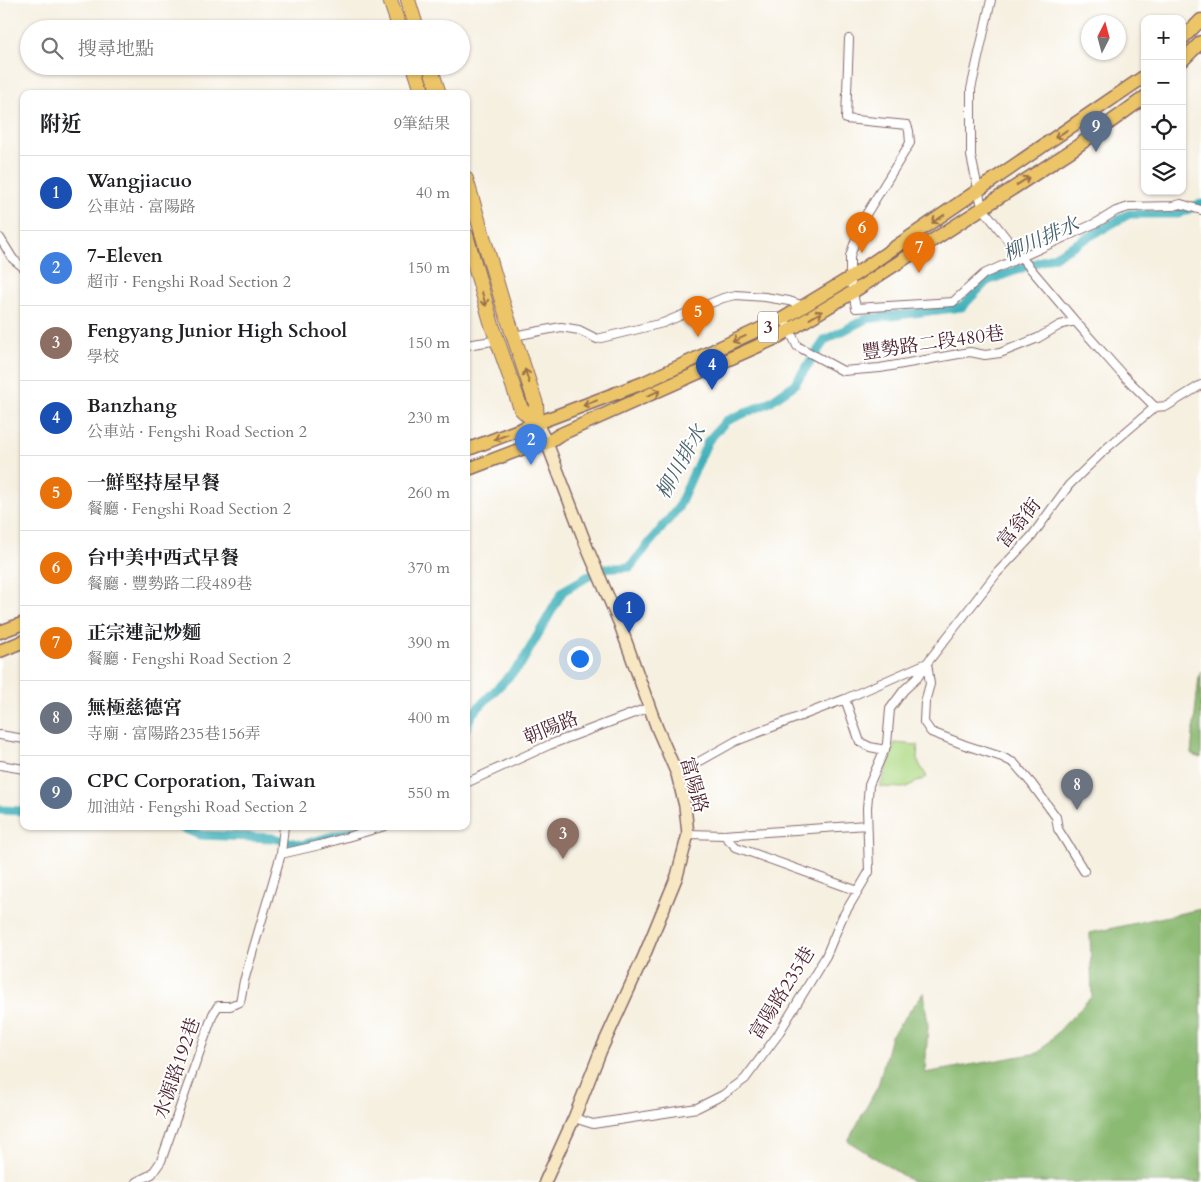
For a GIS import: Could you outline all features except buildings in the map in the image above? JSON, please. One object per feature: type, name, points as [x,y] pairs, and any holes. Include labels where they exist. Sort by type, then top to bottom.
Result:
[{"type":"highway","points":[[390,0],[397,20]]},
{"type":"highway","points":[[408,0],[414,20]]},
{"type":"highway","points":[[417,75],[422,90]]},
{"type":"highway","points":[[433,75],[437,90]]},
{"type":"highway","points":[[470,193],[503,304],[536,404],[537,424]]},
{"type":"highway","points":[[470,249],[492,325],[521,410],[537,424]]},
{"type":"main road","points":[[1186,35],[1201,20]]},
{"type":"main road","points":[[1184,60],[1201,42]]},
{"type":"main road","name":"3","points":[[470,449],[643,383],[784,318],[850,278],[1141,79]]},
{"type":"main road","name":"3","points":[[470,468],[529,446],[547,443],[559,435],[789,331],[853,292],[1072,150],[1141,100]]},
{"type":"main road","points":[[0,632],[20,624]]},
{"type":"main road","points":[[0,651],[20,643]]},
{"type":"street","points":[[991,0],[971,90],[971,156],[982,208],[1022,259],[1075,321],[1121,373],[1155,407],[1167,406],[1201,385]]},
{"type":"street","points":[[849,39],[846,119],[906,125],[910,130],[910,143],[862,221],[850,256],[850,278],[856,308],[953,302],[984,274],[1022,259],[1098,222],[1116,210],[1129,207],[1173,206],[1181,204],[1200,210]]},
{"type":"street","points":[[0,238],[13,259],[20,265]]},
{"type":"street","points":[[519,335],[561,327],[579,330],[597,339],[677,318],[723,298],[736,296],[772,298],[804,306]]},
{"type":"street","name":"豐勢路二段480巷","points":[[784,318],[797,346],[843,371],[880,368],[970,352],[985,355],[1000,353],[1038,338],[1060,325],[1075,321]]},
{"type":"street","points":[[470,345],[492,340]]},
{"type":"street","name":"富翁街","points":[[677,774],[736,741],[845,699],[927,663],[998,573],[1032,536],[1069,485],[1108,447],[1155,407]]},
{"type":"street","name":"富陽路","points":[[537,424],[547,443],[588,550],[619,622],[665,749],[677,774],[685,806],[688,834],[677,876],[545,1182]]},
{"type":"street","points":[[927,663],[930,684],[924,702],[924,722],[932,732],[1014,763],[1056,817],[1058,829],[1084,871]]},
{"type":"street","name":"富陽路235巷","points":[[574,1118],[593,1124],[697,1108],[723,1095],[745,1079],[777,1036],[826,956],[842,918],[869,872],[867,824],[869,785],[887,744],[890,709],[904,690],[917,678],[927,663]]},
{"type":"street","points":[[845,699],[860,742],[870,748],[885,750]]},
{"type":"street","name":"朝陽路","points":[[470,781],[549,745],[650,707]]},
{"type":"street","points":[[0,736],[20,738]]},
{"type":"street","points":[[0,765],[20,769]]},
{"type":"street","points":[[688,834],[724,835],[867,824]]},
{"type":"street","name":"水源路192巷","points":[[136,1182],[152,1174],[161,1161],[213,1014],[218,1006],[230,1006],[240,1002],[244,981],[281,854],[284,830]]},
{"type":"street","points":[[281,854],[371,830]]},
{"type":"street","points":[[724,835],[736,847],[858,891]]},
{"type":"green space","points":[[1201,672],[1201,758],[1191,754],[1199,676]]},
{"type":"green space","points":[[895,743],[918,745],[917,760],[927,777],[904,788],[880,787]]},
{"type":"green space","points":[[1201,909],[1201,1182],[913,1182],[848,1141],[878,1086],[891,1036],[924,992],[928,1026],[925,1073],[1038,1053],[1092,996],[1090,933]]},
{"type":"waterway","name":"柳川排水","points":[[470,719],[472,714],[521,664],[563,591],[601,569],[630,567],[678,508],[708,441],[726,421],[768,403],[794,385],[825,340],[866,319],[962,307],[987,281],[1055,256],[1129,214],[1179,214],[1201,203]]},
{"type":"waterway","name":"柳川排水","points":[[0,810],[20,811]]},
{"type":"waterway","name":"柳川排水","points":[[188,830],[200,835],[274,838],[302,845],[353,830]]},
{"type":"place","name":"CPC Corporation, Taiwan","points":[[1096,152]]},
{"type":"place","name":"台中美中西式早餐","points":[[862,253]]},
{"type":"place","name":"正宗連記炒麵","points":[[919,273]]},
{"type":"place","name":"一鮮堅持屋早餐","points":[[698,337]]},
{"type":"place","name":"Banzhang","points":[[712,390]]},
{"type":"place","name":"7-Eleven","points":[[531,465]]},
{"type":"place","name":"Wangjiacuo","points":[[629,633]]},
{"type":"place","name":"無極慈德宮","points":[[1077,810]]},
{"type":"place","name":"Fengyang Junior High School","points":[[563,859]]}]
